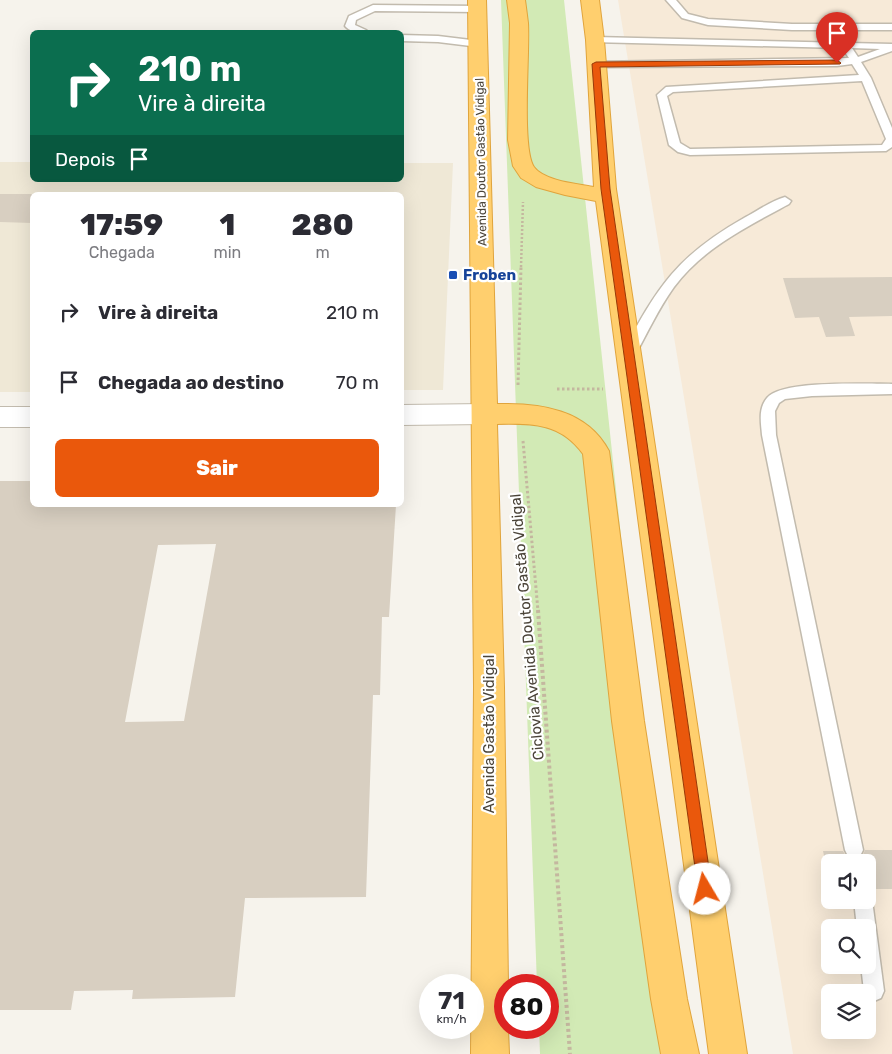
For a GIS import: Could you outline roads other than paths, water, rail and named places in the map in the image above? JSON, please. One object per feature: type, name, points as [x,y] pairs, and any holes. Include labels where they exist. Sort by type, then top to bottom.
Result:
[{"type":"highway","points":[[516,0],[519,23],[518,140],[520,158],[527,172],[545,182],[606,196]]},
{"type":"highway","points":[[590,0],[596,52],[606,196],[728,1054]]},
{"type":"highway","name":"Avenida Doutor Gastão Vidigal","points":[[478,4],[485,414]]},
{"type":"highway","points":[[485,414],[520,413],[546,416],[574,427],[587,437],[596,451],[628,721],[669,999],[680,1054]]},
{"type":"highway","name":"Avenida Gastão Vidigal","points":[[485,414],[490,1054]]},
{"type":"street","points":[[404,415],[485,414]]},
{"type":"street","points":[[0,417],[30,417]]},
{"type":"lane","points":[[671,0],[686,16],[708,22],[792,27],[892,27]]},
{"type":"lane","points":[[359,30],[350,26],[352,18],[373,8],[478,4]]},
{"type":"lane","points":[[404,38],[438,39],[479,44]]},
{"type":"lane","points":[[596,52],[710,41],[892,46]]},
{"type":"lane","points":[[846,46],[866,78],[891,139],[886,148],[690,152],[682,150],[675,145],[662,95],[670,89],[866,78]]},
{"type":"lane","points":[[596,52],[856,61],[871,57],[892,46]]},
{"type":"lane","points":[[629,354],[661,298],[687,264],[706,248],[750,220],[785,201]]},
{"type":"lane","points":[[854,850],[769,436],[768,410],[774,399],[792,392],[892,389]]},
{"type":"place","name":"Froben","points":[[453,275]]}]
